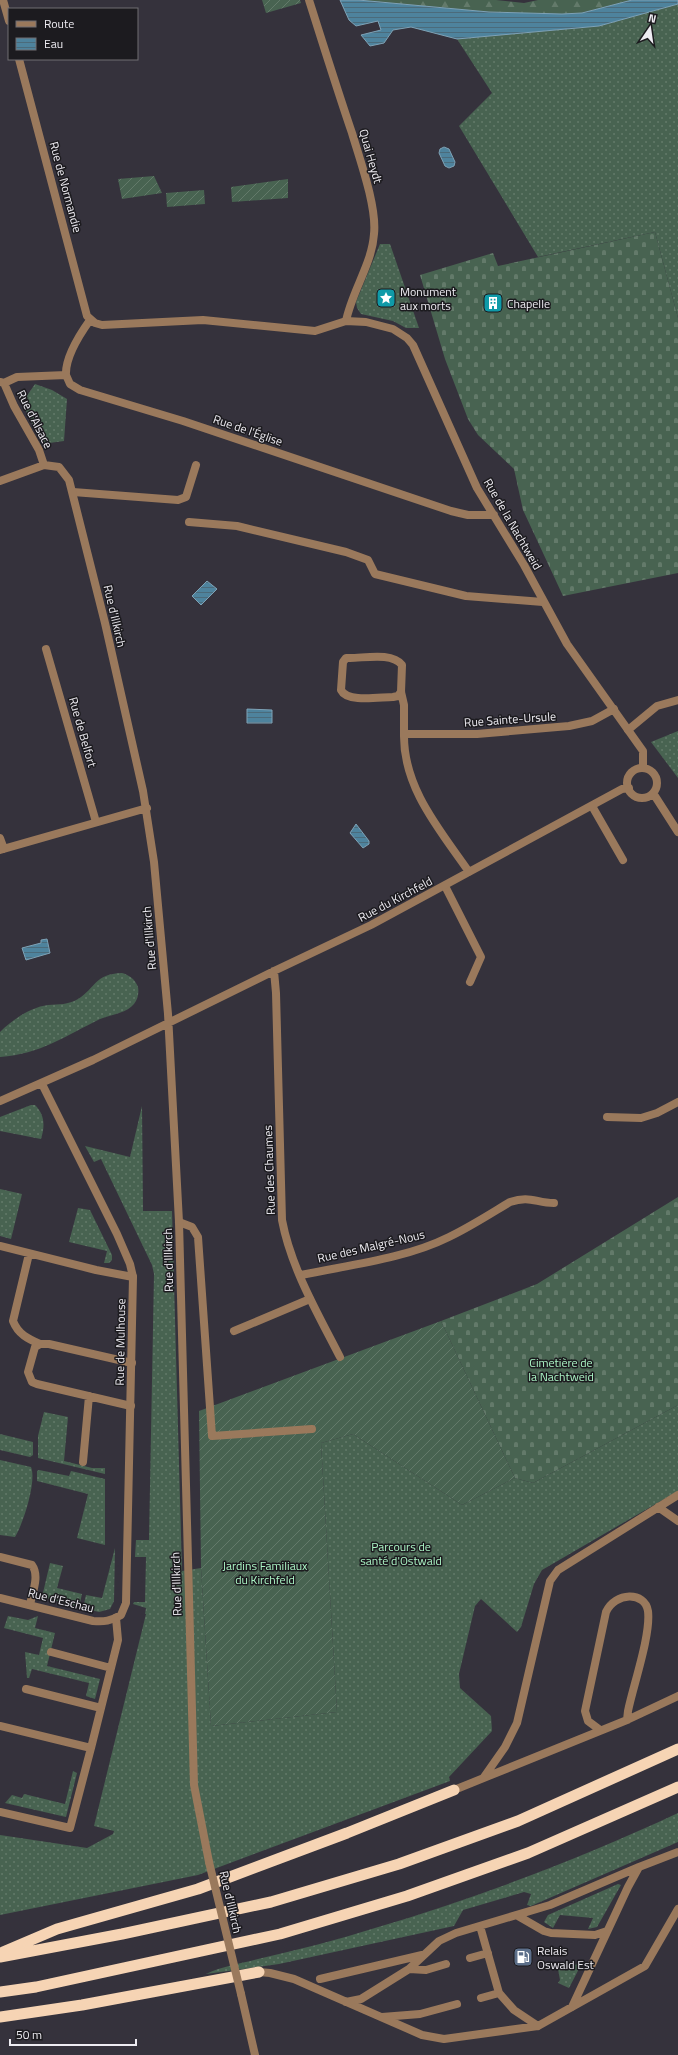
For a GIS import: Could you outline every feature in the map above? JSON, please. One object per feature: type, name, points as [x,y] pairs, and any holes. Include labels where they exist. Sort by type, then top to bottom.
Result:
[{"type":"highway","points":[[0,1956],[122,1934],[271,1902],[391,1866],[518,1821],[678,1749]]},
{"type":"highway","points":[[0,1992],[36,1987],[280,1934],[407,1896],[528,1853],[678,1787]]},
{"type":"highway","points":[[0,1953],[57,1929],[198,1889],[347,1833],[454,1790]]},
{"type":"highway","points":[[0,2017],[90,2004],[259,1972]]},
{"type":"street","points":[[3,0],[8,18]]},
{"type":"street","name":"Quai Heydt","points":[[309,0],[365,175],[374,221],[372,249],[351,300],[346,321]]},
{"type":"street","name":"Rue de Normandie","points":[[19,60],[90,320]]},
{"type":"street","points":[[2,383],[17,377],[66,375],[69,360],[90,320],[102,325],[216,320],[310,331],[322,329],[336,322],[346,321]]},
{"type":"street","name":"Rue de la Nachtweid","points":[[346,321],[366,322],[393,329],[407,338],[413,345],[468,470],[524,565],[567,644],[643,751],[642,768]]},
{"type":"street","name":"Rue de l'Église","points":[[66,375],[70,384],[80,390],[183,421],[451,512],[468,515],[494,515]]},
{"type":"street","name":"Rue d'Alsace","points":[[2,383],[39,450],[44,465]]},
{"type":"street","name":"Rue d'Alsace","points":[[0,481],[44,465],[54,465],[63,471]]},
{"type":"street","points":[[73,492],[178,500],[186,497],[196,465]]},
{"type":"street","name":"Rue d'Illkirch","points":[[63,471],[73,492],[147,808],[153,847],[168,1023],[179,1222],[194,1785],[210,1862],[255,2055]]},
{"type":"street","points":[[189,522],[238,526],[346,552],[368,560],[375,574],[444,592],[489,599],[543,602]]},
{"type":"street","name":"Rue de Belfort","points":[[46,649],[96,822]]},
{"type":"street","points":[[402,692],[398,696],[356,698],[346,696],[341,690],[343,662],[346,658],[392,658],[397,660],[402,665],[404,756],[414,788],[469,872]]},
{"type":"street","points":[[628,730],[657,706],[678,700]]},
{"type":"street","name":"Rue Sainte-Ursule","points":[[404,734],[477,734],[568,726],[592,721],[614,709]]},
{"type":"street","points":[[642,768],[648,769],[656,777],[656,788],[653,793],[642,798],[632,793],[629,788],[629,777],[637,769],[642,768]]},
{"type":"street","name":"Rue du Kirchfeld","points":[[168,1023],[371,925],[622,789],[629,788]]},
{"type":"street","points":[[653,793],[678,832]]},
{"type":"street","points":[[592,806],[623,860]]},
{"type":"street","points":[[0,838],[2,850],[147,808]]},
{"type":"street","points":[[445,886],[481,957],[470,982]]},
{"type":"street","name":"Rue des Chaumes","points":[[274,971],[282,1220],[288,1242],[310,1298],[340,1357]]},
{"type":"street","points":[[0,1101],[42,1084],[168,1023]]},
{"type":"street","name":"Rue de Mulhouse","points":[[42,1084],[117,1234],[130,1264],[133,1277],[126,1602],[121,1616],[116,1618]]},
{"type":"street","points":[[607,1117],[640,1118],[649,1116],[678,1102]]},
{"type":"street","name":"Rue des Malgré-Nous","points":[[301,1275],[390,1256],[428,1246],[449,1238],[510,1202],[520,1199],[530,1198],[554,1203]]},
{"type":"street","points":[[179,1222],[192,1227],[198,1237],[212,1436],[312,1429]]},
{"type":"street","points":[[0,1246],[96,1270],[133,1277]]},
{"type":"street","points":[[29,1254],[13,1321],[16,1327],[27,1339],[40,1344],[49,1344],[132,1363]]},
{"type":"street","points":[[234,1331],[310,1298]]},
{"type":"street","points":[[40,1344],[35,1347],[29,1364],[28,1372],[32,1382],[131,1406]]},
{"type":"street","points":[[83,1462],[89,1396]]},
{"type":"street","points":[[484,1778],[505,1747],[517,1723],[550,1580],[558,1570],[678,1495]]},
{"type":"street","points":[[658,1507],[678,1521]]},
{"type":"street","points":[[0,1557],[32,1565],[35,1568],[35,1581],[30,1605]]},
{"type":"street","points":[[600,1730],[588,1721],[585,1711],[606,1612],[610,1604],[619,1597],[631,1596],[642,1601],[648,1609],[648,1624],[627,1720]]},
{"type":"street","name":"Rue d'Eschau","points":[[0,1598],[93,1621],[111,1621],[116,1618]]},
{"type":"street","points":[[0,1812],[70,1828],[118,1640],[116,1618]]},
{"type":"street","points":[[51,1652],[111,1668]]},
{"type":"street","points":[[26,1689],[101,1708]]},
{"type":"street","points":[[454,1790],[627,1720],[678,1696]]},
{"type":"street","points":[[0,1726],[91,1748]]},
{"type":"street","points":[[346,2002],[361,1999],[409,1969],[439,1940],[456,1933],[518,1916],[550,1905],[678,1852]]},
{"type":"street","points":[[572,2007],[630,1882],[640,1867]]},
{"type":"street","points":[[259,1972],[294,1979],[422,2035],[444,2039],[538,2026],[646,1966],[678,1909]]},
{"type":"street","points":[[518,1916],[550,1933],[595,1935],[607,1931]]},
{"type":"street","points":[[480,1926],[500,1993],[514,2010],[538,2026]]},
{"type":"street","points":[[470,1958],[488,1953]]},
{"type":"street","points":[[320,1979],[423,1955]]},
{"type":"street","points":[[409,1969],[426,1970],[446,1964]]},
{"type":"street","points":[[481,1998],[500,1993]]},
{"type":"street","points":[[381,2018],[420,2014],[457,2004]]},
{"type":"green space","points":[[262,0],[300,0],[301,3],[266,13]]},
{"type":"green space","points":[[358,0],[496,0],[524,3],[538,0],[632,0],[582,13],[562,14],[489,12]]},
{"type":"green space","points":[[678,4],[678,318],[655,232],[538,257],[459,126],[492,93],[457,39],[599,26]]},
{"type":"green space","points":[[154,176],[162,193],[122,199],[118,179]]},
{"type":"green space","points":[[288,179],[288,198],[232,202],[231,187]]},
{"type":"green space","points":[[204,190],[205,204],[167,207],[166,193]]},
{"type":"green space","points":[[655,232],[678,318],[678,573],[563,596],[523,510],[514,469],[478,435],[468,419],[445,359],[420,275],[493,253],[498,266]]},
{"type":"green space","points":[[380,244],[390,244],[419,328],[406,328],[393,321],[361,314],[357,308],[356,302]]},
{"type":"green space","points":[[35,384],[52,390],[67,399],[64,441],[42,444],[22,403]]},
{"type":"green space","points":[[678,731],[678,778],[651,742]]},
{"type":"green space","points":[[122,973],[132,978],[138,987],[137,998],[127,1010],[100,1019],[64,1038],[40,1048],[15,1055],[0,1057],[0,1032],[10,1023],[35,1008],[74,1001],[84,995],[96,982],[106,976]]},
{"type":"green space","points":[[31,1105],[35,1105],[41,1113],[43,1130],[41,1139],[0,1131],[0,1117]]},
{"type":"green space","name":"Parcours de santé d'Ostwald","points":[[142,1106],[143,1211],[172,1211],[182,1571],[201,1568],[211,1726],[337,1712],[321,1443],[353,1434],[462,1505],[515,1478],[533,1483],[678,1405],[678,1491],[542,1570],[534,1584],[521,1627],[517,1632],[481,1599],[475,1606],[459,1674],[460,1688],[491,1716],[492,1731],[449,1777],[450,1781],[198,1875],[0,1915],[0,1835],[87,1848],[113,1834],[114,1831],[94,1826],[146,1614],[146,1608],[133,1604],[134,1602],[145,1602],[146,1557],[135,1557],[136,1540],[149,1540],[154,1274],[152,1265],[101,1159],[94,1162],[85,1146],[130,1157]]},
{"type":"green space","points":[[0,1189],[22,1194],[11,1239],[0,1236]]},
{"type":"green space","name":"Cimetière de la Nachtweid","points":[[678,1197],[678,1405],[533,1483],[515,1478],[441,1321],[537,1284]]},
{"type":"green space","points":[[78,1208],[90,1210],[112,1255],[112,1260],[109,1263],[104,1263],[107,1251],[69,1242]]},
{"type":"green space","name":"Jardins Familiaux du Kirchfeld","points":[[441,1321],[515,1478],[462,1505],[353,1434],[321,1443],[337,1712],[211,1726],[201,1568],[199,1411]]},
{"type":"green space","points":[[44,1412],[68,1417],[64,1461],[92,1468],[105,1468],[105,1474],[38,1458],[38,1436]]},
{"type":"green space","points":[[0,1434],[33,1442],[33,1455],[30,1457],[0,1450]]},
{"type":"green space","points":[[0,1460],[31,1467],[31,1492],[22,1523],[15,1537],[0,1535]]},
{"type":"green space","points":[[39,1470],[69,1476],[71,1471],[105,1479],[105,1545],[77,1538],[88,1494],[37,1481],[37,1471]]},
{"type":"green space","points":[[115,1548],[114,1601],[110,1609],[99,1612],[83,1608],[86,1595],[102,1598]]},
{"type":"green space","points":[[50,1563],[63,1566],[57,1588],[82,1594],[79,1607],[42,1597]]},
{"type":"green space","points":[[8,1616],[28,1620],[38,1616],[35,1628],[55,1633],[47,1666],[100,1679],[95,1699],[86,1696],[89,1683],[32,1669],[29,1678],[27,1678],[25,1652],[39,1655],[43,1638],[4,1628]]},
{"type":"green space","points":[[73,1771],[77,1773],[66,1817],[5,1803],[12,1795],[22,1798],[24,1794],[65,1804]]},
{"type":"green space","points":[[678,1813],[678,1842],[531,1906],[527,1905],[531,1894],[524,1892],[463,1910],[454,1926],[279,1964],[206,1974],[225,1967],[346,1937],[491,1890],[604,1846]]},
{"type":"green space","points":[[618,1884],[621,1885],[597,1927],[588,1929],[593,1918],[560,1915],[553,1928],[544,1922],[548,1915]]},
{"type":"green space","points":[[582,1963],[569,1988],[558,1983],[560,1980],[558,1969]]},
{"type":"water","points":[[340,0],[358,0],[489,12],[562,14],[582,13],[632,0],[678,0],[678,4],[599,26],[457,39],[411,27],[393,30],[384,43],[370,46],[361,35],[381,30],[378,21],[356,26],[349,20]]},
{"type":"water","points":[[444,147],[449,149],[455,162],[454,166],[449,168],[445,166],[439,153],[440,149]]},
{"type":"water","points":[[207,581],[217,589],[201,605],[192,596]]},
{"type":"water","points":[[247,709],[272,710],[272,723],[247,723]]},
{"type":"water","points":[[356,824],[369,841],[369,844],[363,848],[350,833]]},
{"type":"water","points":[[47,939],[50,953],[26,960],[22,948],[41,943],[41,940]]},
{"type":"place","name":"Monument aux morts","points":[[386,298]]},
{"type":"place","name":"Chapelle","points":[[493,303]]},
{"type":"place","name":"Relais Oswald Est","points":[[523,1957]]}]
